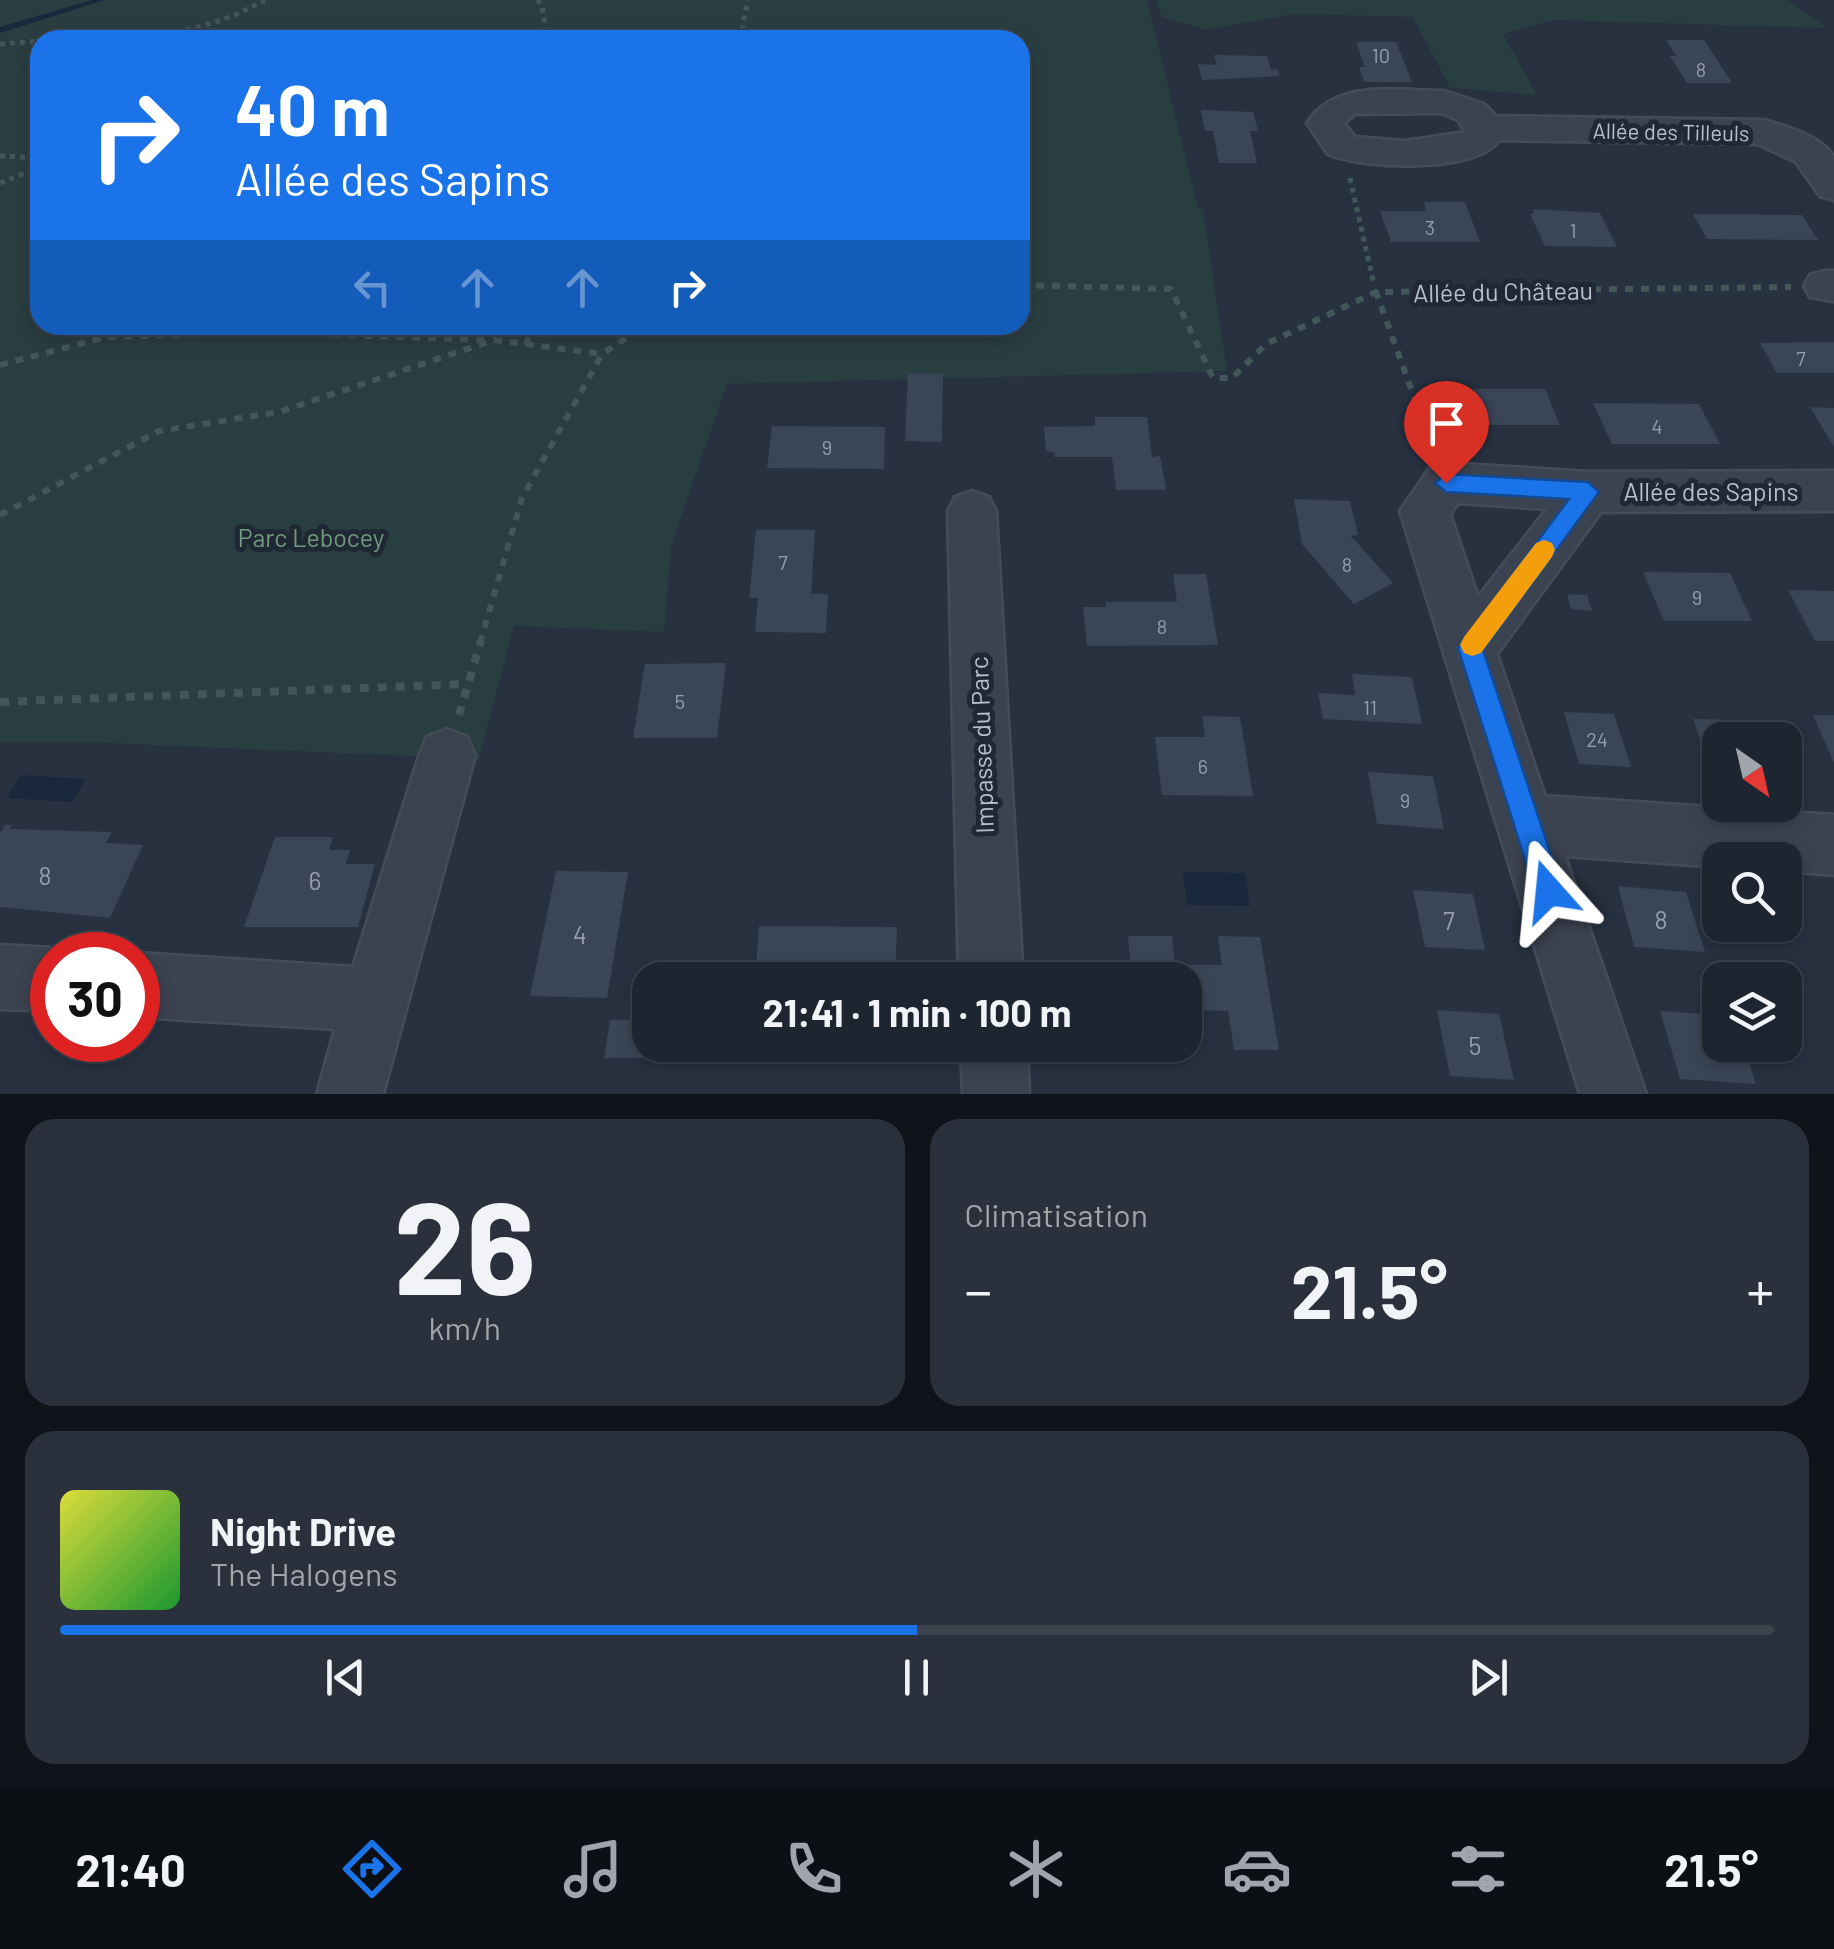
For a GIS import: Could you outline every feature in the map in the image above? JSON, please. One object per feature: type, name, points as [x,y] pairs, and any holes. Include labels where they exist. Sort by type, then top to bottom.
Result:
[{"type":"street","name":"Allée des Tilleuls","points":[[1343,148],[1325,123],[1334,111],[1348,103],[1445,102],[1470,112],[1486,128],[1764,132],[1809,153],[1834,187]]},
{"type":"street","name":"Allée des Sapins","points":[[1446,483],[1588,492],[1834,491]]},
{"type":"street","points":[[1446,483],[1424,511],[1613,1094]]},
{"type":"street","name":"Allée des Sapins","points":[[1470,648],[1588,492]]},
{"type":"street","name":"Impasse du Parc","points":[[972,511],[991,962]]},
{"type":"street","points":[[350,1094],[447,756]]},
{"type":"street","points":[[1528,824],[1834,845]]},
{"type":"street","points":[[0,977],[30,979]]},
{"type":"street","points":[[160,986],[375,1000]]},
{"type":"street","points":[[995,1062],[996,1094]]},
{"type":"path","points":[[197,30],[228,23],[264,0]]},
{"type":"path","points":[[537,0],[542,5],[545,30]]},
{"type":"path","points":[[742,30],[748,0]]},
{"type":"path","points":[[0,44],[30,41]]},
{"type":"path","points":[[1030,285],[1171,288],[1213,378],[1232,378],[1266,344],[1376,292],[1343,148]]},
{"type":"path","points":[[0,156],[30,158]]},
{"type":"path","points":[[0,183],[30,172]]},
{"type":"path","name":"Allée du Château","points":[[1446,483],[1376,292],[1830,286]]},
{"type":"path","points":[[0,365],[106,337],[169,335]]},
{"type":"path","points":[[350,335],[494,340],[602,354]]},
{"type":"path","points":[[526,345],[530,335]]},
{"type":"path","points":[[0,702],[468,684],[522,498],[602,354],[631,335]]},
{"type":"path","points":[[0,515],[159,431],[278,412],[494,340]]},
{"type":"green space","name":"Parc Lebocey","points":[[0,0],[1147,0],[1198,208],[1203,209],[1227,371],[727,384],[671,546],[664,632],[514,626],[479,759],[85,742],[0,742]]},
{"type":"green space","points":[[1156,0],[1788,0],[1827,28],[1553,20],[1503,34],[1537,95],[1450,88],[1413,17],[1294,14],[1206,30],[1162,17]]},
{"type":"water","points":[[20,775],[85,779],[73,802],[7,798]]},
{"type":"water","points":[[1183,872],[1245,873],[1250,906],[1187,905]]},
{"type":"building","points":[[1666,40],[1704,40],[1732,83],[1687,83],[1670,56],[1676,56]]},
{"type":"building","points":[[1356,42],[1396,42],[1412,82],[1364,82],[1359,67],[1365,67]]},
{"type":"building","points":[[1214,55],[1267,56],[1271,69],[1278,70],[1280,76],[1202,80],[1198,64],[1217,65]]},
{"type":"building","points":[[1201,110],[1253,112],[1258,131],[1250,131],[1257,163],[1219,163],[1213,131],[1205,131]]},
{"type":"building","points":[[1424,202],[1465,202],[1480,242],[1391,242],[1380,211],[1426,211]]},
{"type":"building","points":[[1533,209],[1600,213],[1617,247],[1545,246],[1530,214]]},
{"type":"building","points":[[1693,214],[1802,215],[1818,240],[1707,239]]},
{"type":"building","points":[[1834,342],[1834,373],[1777,373],[1760,343]]},
{"type":"building","points":[[908,373],[943,374],[942,442],[905,441]]},
{"type":"building","points":[[1459,389],[1545,389],[1560,425],[1457,425],[1448,399],[1462,399]]},
{"type":"building","points":[[1593,403],[1699,404],[1720,444],[1612,444]]},
{"type":"building","points":[[1810,407],[1834,408],[1834,447]]},
{"type":"building","points":[[1095,417],[1147,417],[1152,457],[1160,456],[1166,490],[1116,490],[1112,457],[1054,457],[1054,452],[1046,451],[1044,427],[1095,426]]},
{"type":"building","points":[[772,426],[885,427],[884,469],[767,468]]},
{"type":"building","points":[[1294,499],[1350,501],[1358,535],[1351,536],[1393,583],[1354,604],[1302,544]]},
{"type":"building","points":[[756,530],[815,530],[811,594],[828,594],[826,633],[755,632],[758,598],[749,598]]},
{"type":"building","points":[[1643,572],[1730,573],[1752,621],[1664,621]]},
{"type":"building","points":[[1173,574],[1206,574],[1218,645],[1087,646],[1083,607],[1106,607],[1106,602],[1177,602]]},
{"type":"building","points":[[1788,590],[1834,591],[1834,641],[1815,641]]},
{"type":"building","points":[[1567,594],[1587,595],[1592,611],[1571,609]]},
{"type":"building","points":[[726,663],[717,738],[633,738],[645,664]]},
{"type":"building","points":[[1352,674],[1412,677],[1422,724],[1323,719],[1318,693],[1355,695]]},
{"type":"building","points":[[1564,712],[1614,714],[1631,767],[1579,764]]},
{"type":"building","points":[[1813,715],[1834,715],[1834,763]]},
{"type":"building","points":[[1202,716],[1240,717],[1253,796],[1162,795],[1155,737],[1205,737]]},
{"type":"building","points":[[1693,719],[1743,720],[1702,722],[1702,745]]},
{"type":"building","points":[[1368,772],[1433,776],[1444,829],[1377,824]]},
{"type":"building","points":[[5,825],[11,825],[10,829],[112,832],[106,843],[143,845],[110,918],[0,907],[0,834]]},
{"type":"building","points":[[275,837],[333,837],[329,850],[350,850],[346,864],[375,864],[358,927],[244,927]]},
{"type":"building","points":[[556,871],[628,872],[607,998],[530,996]]},
{"type":"building","points":[[1618,886],[1686,892],[1705,952],[1634,947]]},
{"type":"building","points":[[1413,890],[1473,894],[1485,950],[1425,947]]},
{"type":"building","points":[[759,926],[897,927],[896,962],[756,962]]},
{"type":"building","points":[[1128,936],[1172,936],[1175,962],[1130,962]]},
{"type":"building","points":[[1218,936],[1260,937],[1279,1050],[1234,1050],[1228,1011],[1202,1010],[1202,965],[1222,965]]},
{"type":"building","points":[[1437,1010],[1499,1014],[1514,1080],[1450,1076]]},
{"type":"building","points":[[1660,1011],[1702,1014],[1702,1062],[1749,1062],[1756,1084],[1680,1079]]},
{"type":"building","points":[[632,1019],[632,1058],[604,1058],[610,1020]]},
{"type":"waterway","points":[[0,30],[101,0]]},
{"type":"slow traffic","points":[[1472,645],[1544,550]]},
{"type":"route","points":[[1446,483],[1588,492],[1470,648],[1549,891]]}]
